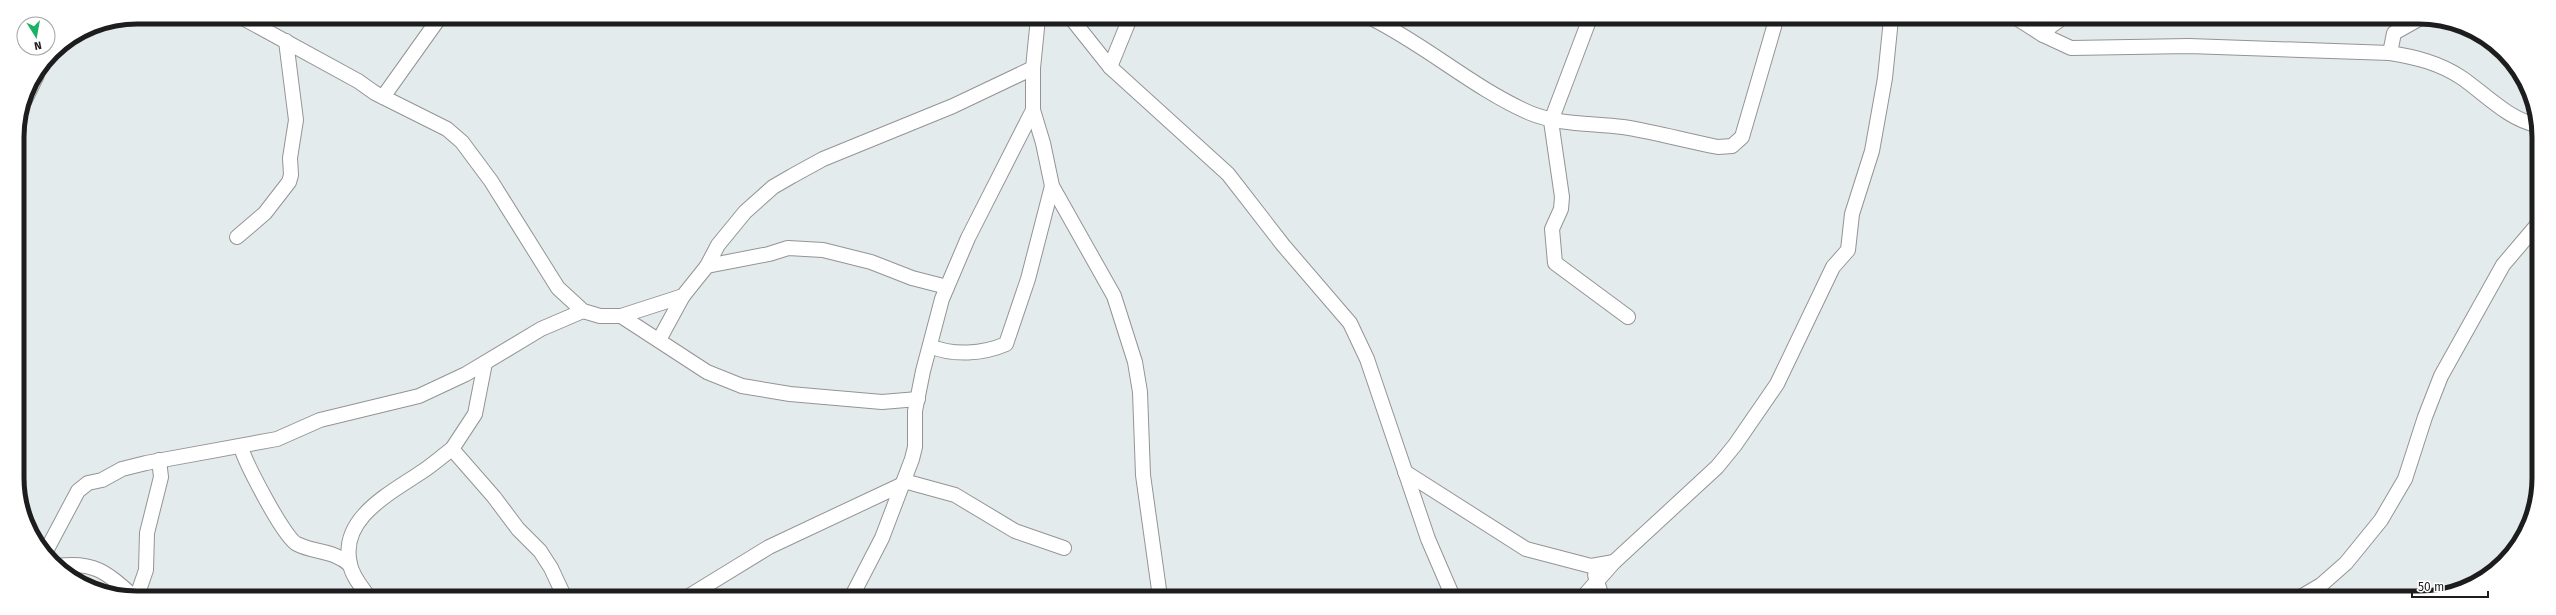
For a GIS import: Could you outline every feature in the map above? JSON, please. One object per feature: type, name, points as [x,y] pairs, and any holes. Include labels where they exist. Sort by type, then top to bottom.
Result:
[{"type":"street","points":[[254,24],[383,97],[436,123],[462,142],[491,181],[558,288],[583,311],[596,316],[621,316],[683,296]]},
{"type":"street","points":[[383,97],[424,36],[434,24]]},
{"type":"street","points":[[1037,24],[1033,68],[1033,110],[1043,142],[1052,186],[1114,296],[1135,362],[1140,399],[1142,475],[1159,591]]},
{"type":"street","points":[[1076,24],[1110,68],[1228,174],[1283,245],[1350,323],[1367,359],[1428,539],[1450,591]]},
{"type":"street","points":[[1110,68],[1128,24]]},
{"type":"street","points":[[1383,24],[1393,29],[1485,90],[1530,113],[1552,121],[1592,123],[1661,134],[1718,148],[1732,146],[1742,137],[1762,74],[1773,24]]},
{"type":"street","points":[[1588,24],[1552,121],[1562,197],[1561,209],[1552,229],[1555,263],[1628,317]]},
{"type":"street","points":[[1588,591],[1614,562],[1717,467],[1735,445],[1776,384],[1833,267],[1848,250],[1852,214],[1871,157],[1885,78],[1890,24]]},
{"type":"street","points":[[2025,24],[2043,36],[2071,48],[2189,46],[2390,53],[2415,57],[2460,77],[2514,115],[2531,122]]},
{"type":"street","points":[[2043,36],[2054,24]]},
{"type":"street","points":[[2390,53],[2394,33],[2410,24]]},
{"type":"street","points":[[237,237],[264,213],[289,182],[291,175],[290,158],[296,120],[286,41]]},
{"type":"street","points":[[659,340],[683,296],[707,266],[718,245],[754,202],[792,176],[823,159],[954,106],[1033,68]]},
{"type":"street","points":[[855,591],[876,551],[914,453],[914,422],[918,399],[938,314],[947,287],[968,238],[1033,110]]},
{"type":"street","points":[[930,346],[948,353],[956,353],[990,349],[1006,344],[1028,279],[1052,186]]},
{"type":"street","points":[[2311,591],[2321,585],[2346,563],[2381,520],[2405,479],[2425,417],[2444,369],[2503,265],[2532,231]]},
{"type":"street","points":[[707,266],[769,254],[788,248],[823,250],[871,262],[912,278],[947,287]]},
{"type":"street","points":[[47,547],[81,487],[107,478],[122,469],[159,460],[241,447],[277,439],[312,423],[348,412],[419,396],[485,363],[541,328],[583,311]]},
{"type":"street","points":[[621,316],[707,372],[729,382],[751,388],[813,397],[882,402],[918,399]]},
{"type":"street","points":[[350,565],[350,541],[359,520],[392,490],[452,449],[475,414],[485,363]]},
{"type":"street","points":[[241,447],[273,513],[291,540],[298,544],[333,554],[350,565],[365,591]]},
{"type":"street","points":[[452,449],[494,497],[518,529],[540,551],[551,568],[562,591]]},
{"type":"street","points":[[139,591],[146,570],[147,533],[161,477],[159,460]]},
{"type":"street","points":[[1406,472],[1526,549],[1591,566],[1614,562]]},
{"type":"street","points":[[697,591],[769,547],[904,482],[955,495],[1014,531],[1064,548]]},
{"type":"street","points":[[65,565],[81,564],[88,566],[108,575],[126,591]]},
{"type":"street","points":[[1591,566],[1598,581],[1600,591]]}]
